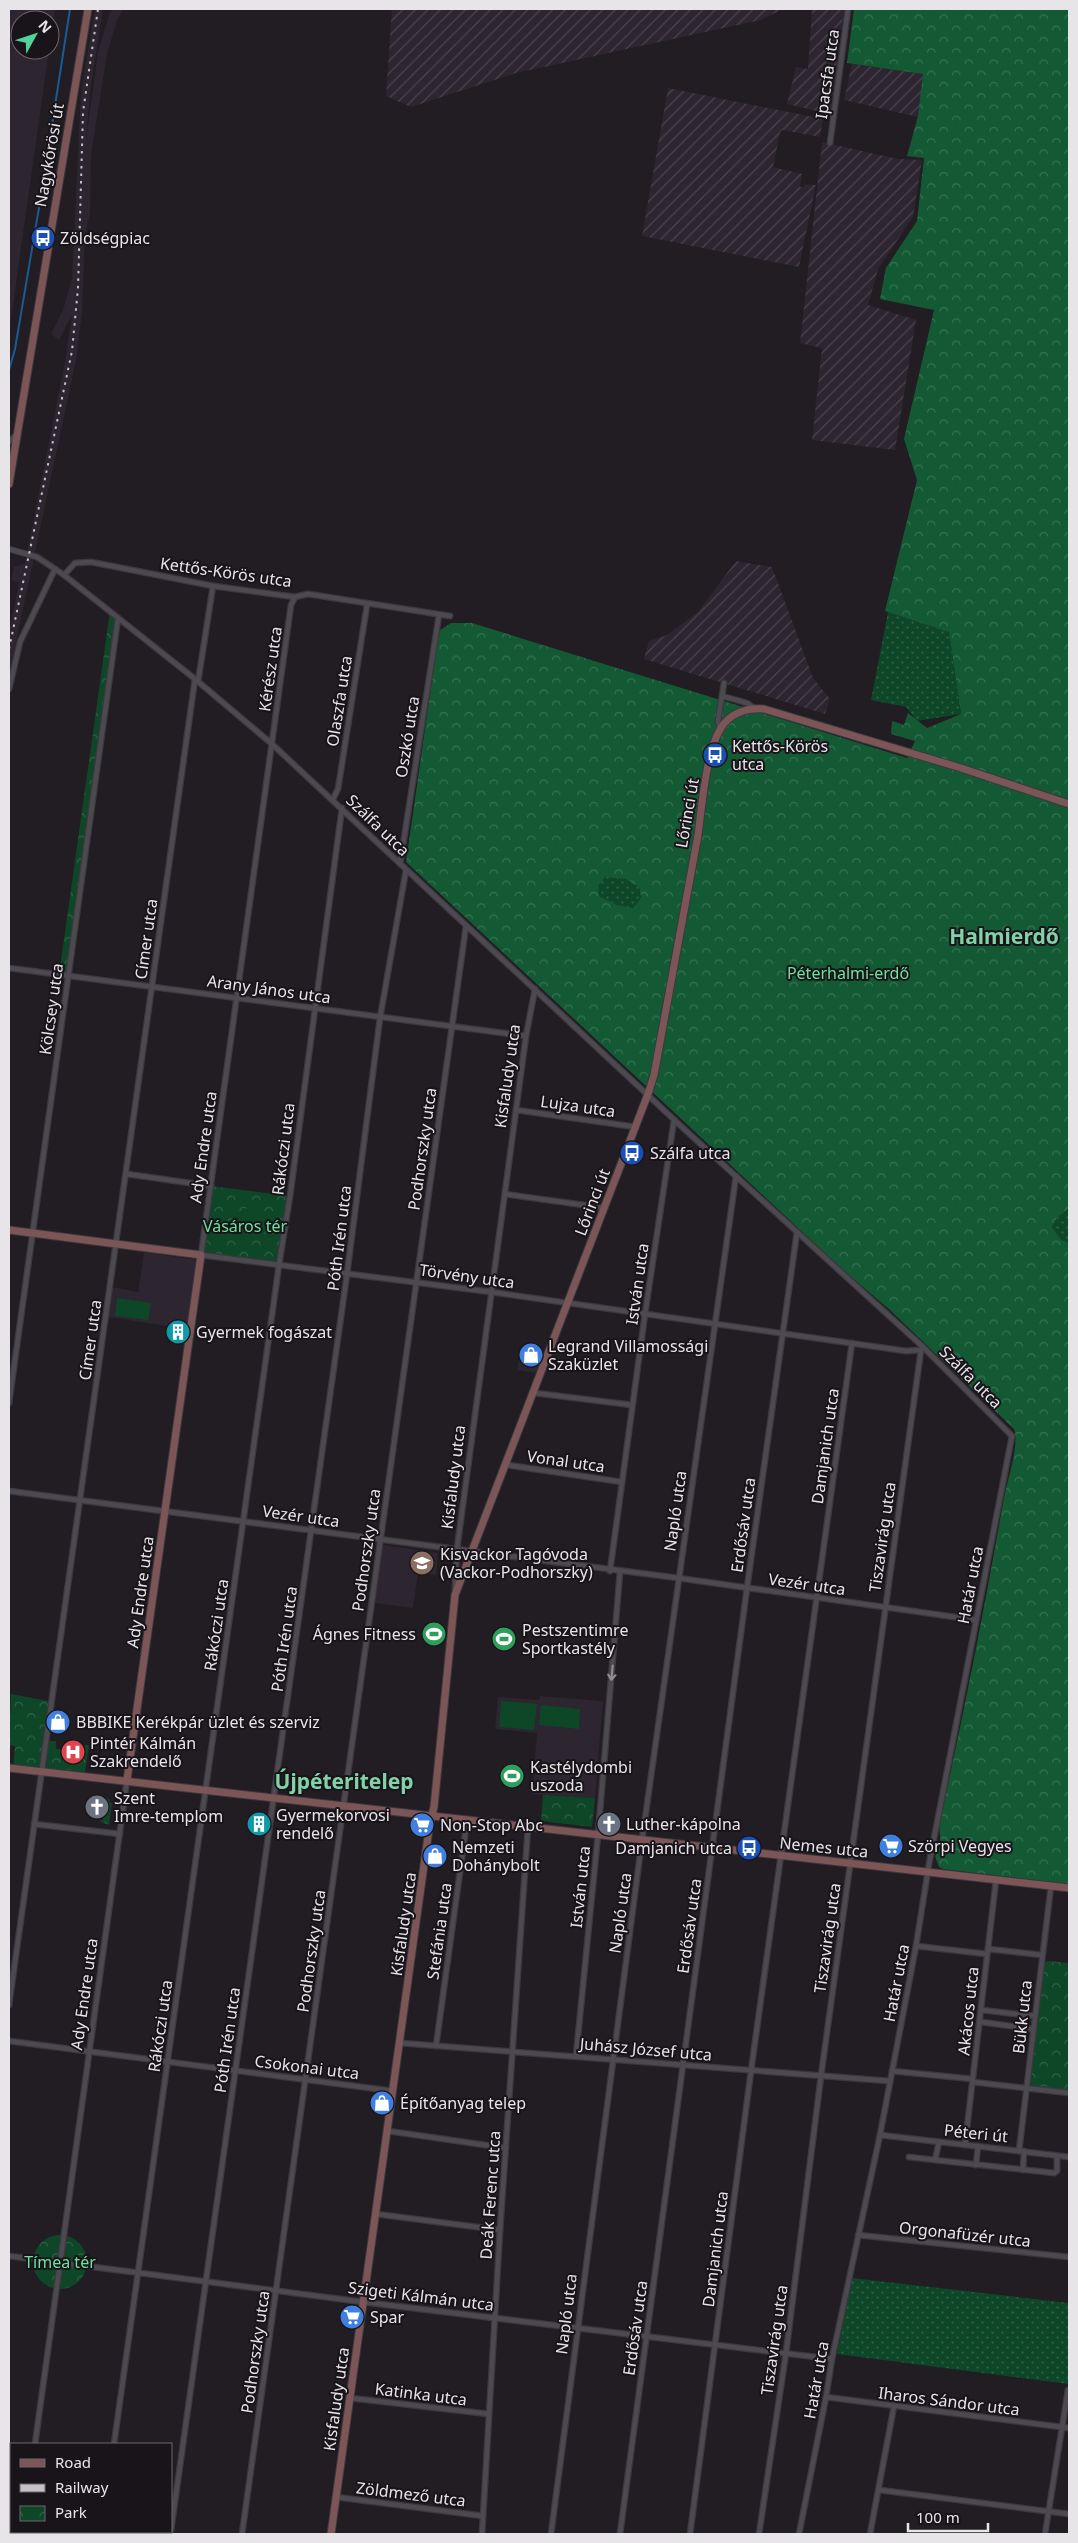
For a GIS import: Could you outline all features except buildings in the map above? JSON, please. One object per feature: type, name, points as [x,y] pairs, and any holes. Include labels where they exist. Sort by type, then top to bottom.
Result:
[{"type":"street","name":"Nagykőrösi út","points":[[9,484],[11,457],[17,434],[88,9]]},
{"type":"street","name":"Ipacsfa utca","points":[[830,143],[848,9]]},
{"type":"street","points":[[9,442],[17,434]]},
{"type":"street","points":[[9,549],[37,557],[64,575]]},
{"type":"street","name":"Kettős-Körös utca","points":[[64,575],[75,564],[91,562],[213,586],[295,597],[308,594],[368,605],[450,616]]},
{"type":"street","points":[[9,689],[20,642],[55,569]]},
{"type":"street","name":"Szálfa utca","points":[[64,575],[197,681],[272,744],[674,1120],[797,1232],[1012,1436]]},
{"type":"street","name":"Címer utca","points":[[9,2005],[152,986],[213,586]]},
{"type":"street","name":"Kérész utca","points":[[272,744],[291,605],[295,597]]},
{"type":"street","name":"Olaszfa utca","points":[[332,799],[338,789],[368,605]]},
{"type":"street","name":"Oszkó utca","points":[[400,864],[439,615]]},
{"type":"street","name":"Kölcsey utca","points":[[9,1404],[118,618]]},
{"type":"street","points":[[720,730],[718,721],[724,683]]},
{"type":"street","points":[[722,696],[747,703],[755,708],[961,768],[1069,804]]},
{"type":"street","points":[[720,730],[734,715],[755,708]]},
{"type":"street","name":"Lőrinci út","points":[[455,1595],[535,1393],[654,1075],[681,935],[710,762],[720,730]]},
{"type":"street","name":"Ady Endre utca","points":[[35,2443],[272,744]]},
{"type":"street","name":"Rákóczi utca","points":[[114,2443],[290,1196],[342,808]]},
{"type":"street","name":"Póth Irén utca","points":[[172,2525],[312,1531],[380,1018],[406,870]]},
{"type":"street","name":"Podhorszky utca","points":[[242,2534],[466,926]]},
{"type":"street","name":"Arany János utca","points":[[9,968],[526,1036]]},
{"type":"street","name":"Kisfaludy utca","points":[[331,2534],[362,2302],[432,1816],[448,1682],[457,1549],[526,1036],[535,989]]},
{"type":"street","name":"Lujza utca","points":[[516,1110],[636,1127]]},
{"type":"street","name":"István utca","points":[[610,1570],[644,1314],[674,1120]]},
{"type":"street","points":[[127,1174],[211,1186]]},
{"type":"street","name":"Napló utca","points":[[551,2534],[642,1840],[736,1176]]},
{"type":"street","points":[[505,1194],[605,1208]]},
{"type":"street","name":"Törvény utca","points":[[9,1230],[491,1292],[906,1351],[921,1348]]},
{"type":"street","name":"Erdősáv utca","points":[[620,2534],[682,2064],[797,1232]]},
{"type":"street","name":"Damjanich utca","points":[[690,2534],[751,2071],[852,1343]]},
{"type":"street","name":"Tiszavirág utca","points":[[759,2534],[786,2353],[821,2076],[921,1348]]},
{"type":"street","points":[[535,1393],[632,1405]]},
{"type":"street","name":"Határ utca","points":[[799,2534],[832,2359],[880,2135],[1012,1436]]},
{"type":"street","name":"Vonal utca","points":[[507,1465],[622,1482]]},
{"type":"street","name":"Vezér utca","points":[[9,1491],[166,1510],[620,1572],[678,1578],[976,1620]]},
{"type":"street","name":"István utca","points":[[576,2056],[598,1834],[620,1572]]},
{"type":"street","name":"Nemes utca","points":[[9,1768],[1069,1888]]},
{"type":"street","name":"Stefánia utca","points":[[436,2046],[467,1820]]},
{"type":"street","points":[[34,1824],[120,1834]]},
{"type":"street","name":"Deák Ferenc utca","points":[[482,2534],[500,2230],[528,1827]]},
{"type":"street","name":"Akácos utca","points":[[965,2145],[981,2022],[996,1880]]},
{"type":"street","name":"Bükk utca","points":[[1022,2170],[1032,2029],[1050,1886]]},
{"type":"street","points":[[916,1946],[1042,1956]]},
{"type":"street","points":[[982,2010],[1034,2016]]},
{"type":"street","points":[[981,2022],[1032,2029]]},
{"type":"street","name":"Csokonai utca","points":[[9,2041],[393,2091]]},
{"type":"street","name":"Juhász József utca","points":[[400,2043],[889,2081]]},
{"type":"street","points":[[892,2071],[1069,2093]]},
{"type":"street","points":[[388,2131],[506,2148]]},
{"type":"street","name":"Péteri út","points":[[880,2135],[1069,2157]]},
{"type":"street","points":[[935,2160],[939,2142]]},
{"type":"street","points":[[976,2165],[978,2146]]},
{"type":"street","points":[[909,2157],[1056,2173],[1057,2156]]},
{"type":"street","points":[[376,2214],[500,2230]]},
{"type":"street","name":"Orgonafüzér utca","points":[[858,2235],[1069,2257]]},
{"type":"street","name":"Szigeti Kálmán utca","points":[[9,2256],[276,2289],[362,2302],[832,2359]]},
{"type":"street","points":[[1045,2534],[1068,2390]]},
{"type":"street","name":"Iharos Sándor utca","points":[[826,2397],[1069,2428]]},
{"type":"street","name":"Katinka utca","points":[[350,2398],[489,2414]]},
{"type":"street","points":[[870,2534],[894,2406]]},
{"type":"street","points":[[879,2490],[1069,2514]]},
{"type":"street","name":"Zöldmező utca","points":[[336,2497],[484,2516]]},
{"type":"shaded area","points":[[9,9],[55,9],[10,10],[10,60],[48,60],[9,333]]},
{"type":"shaded area","points":[[95,9],[103,9],[90,92],[86,140],[98,52],[109,15],[113,9],[123,9],[117,20],[107,54],[91,155],[90,215],[85,234],[82,313],[76,360],[9,675],[9,633],[19,582],[11,580],[14,567],[25,563],[65,362],[72,315],[59,340],[51,334],[63,310],[72,278],[81,92]]},
{"type":"shaded area","points":[[392,9],[783,9],[761,20],[516,73],[411,107],[386,96]]},
{"type":"shaded area","points":[[812,9],[844,9],[830,114],[787,104],[796,67],[808,69]]},
{"type":"shaded area","points":[[852,64],[924,74],[918,117],[844,100]]},
{"type":"shaded area","points":[[668,88],[823,119],[820,137],[782,130],[773,167],[802,174],[800,187],[804,187],[805,184],[816,185],[799,267],[642,236]]},
{"type":"shaded area","points":[[822,142],[898,159],[922,160],[913,217],[878,269],[868,305],[916,320],[895,450],[812,440],[822,348],[800,343]]},
{"type":"shaded area","points":[[736,561],[772,567],[813,678],[830,699],[825,714],[644,659],[649,641],[667,635],[698,612]]},
{"type":"shaded area","points":[[144,1252],[197,1260],[187,1329],[108,1317],[112,1287],[138,1292]]},
{"type":"shaded area","points":[[521,1349],[544,1351],[537,1373],[517,1370]]},
{"type":"shaded area","points":[[383,1545],[438,1553],[436,1575],[418,1573],[413,1608],[375,1603]]},
{"type":"shaded area","points":[[540,1696],[603,1701],[595,1798],[532,1794],[537,1733],[495,1729],[498,1697],[539,1700]]},
{"type":"green space","name":"Péterhalmi-erdő","points":[[854,9],[1069,9],[1069,1208],[1057,1218],[1052,1227],[1061,1240],[1069,1243],[1069,1884],[943,1869],[939,1867],[935,1856],[941,1845],[939,1825],[965,1705],[1014,1454],[1014,1429],[890,1310],[842,1269],[406,862],[439,631],[451,623],[472,623],[907,758],[915,741],[891,734],[892,721],[904,725],[908,713],[927,728],[961,714],[949,632],[885,611],[917,480],[904,439],[934,310],[880,299],[886,268],[917,221],[924,158],[907,156],[918,116],[923,74],[847,63]],"holes":[[[605,877],[626,879],[639,887],[641,897],[634,908],[617,905],[599,896],[598,886]]]},
{"type":"green space","points":[[110,611],[118,618],[69,975],[59,975]]},
{"type":"green space","points":[[888,612],[949,631],[961,714],[917,721],[906,707],[871,700]]},
{"type":"green space","points":[[605,876],[627,879],[639,887],[641,897],[634,908],[617,905],[598,896],[598,885]]},
{"type":"green space","name":"Vásáros tér","points":[[211,1186],[290,1196],[279,1265],[201,1255]]},
{"type":"green space","points":[[242,1208],[277,1213],[275,1230],[240,1226]]},
{"type":"green space","points":[[1069,1208],[1069,1243],[1061,1241],[1052,1227],[1057,1218]]},
{"type":"green space","points":[[117,1298],[151,1303],[148,1320],[115,1316]]},
{"type":"green space","points":[[11,1694],[53,1702],[42,1771],[13,1769],[15,1746],[9,1745]]},
{"type":"green space","points":[[501,1701],[537,1704],[534,1730],[499,1727]]},
{"type":"green space","points":[[541,1705],[580,1709],[579,1729],[539,1725]]},
{"type":"green space","points":[[49,1741],[56,1741],[56,1749],[64,1750],[60,1754],[68,1763],[84,1757],[85,1745],[89,1745],[85,1772],[46,1768]]},
{"type":"green space","points":[[543,1795],[595,1798],[592,1827],[541,1821]]},
{"type":"green space","points":[[103,1798],[110,1799],[109,1802],[112,1803],[109,1825],[99,1821],[103,1820],[106,1802],[102,1802]]},
{"type":"green space","points":[[1048,1961],[1069,1963],[1069,2091],[1030,2086],[1044,1963]]},
{"type":"green space","name":"Tímea tér","points":[[60,2235],[70,2237],[79,2243],[85,2252],[87,2262],[85,2272],[79,2281],[70,2287],[60,2289],[50,2287],[41,2281],[35,2272],[33,2262],[35,2252],[41,2243],[50,2237]]},
{"type":"green space","points":[[852,2278],[1069,2303],[1069,2384],[837,2354]]},
{"type":"waterway","points":[[43,183],[70,9]]},
{"type":"waterway","points":[[9,370],[15,349],[40,202]]},
{"type":"railway","points":[[9,649],[72,351],[78,288],[83,112],[98,9]]},
{"type":"place","name":"Zöldségpiac","points":[[43,238]]},
{"type":"place","name":"Kettős-Körös utca","points":[[715,755]]},
{"type":"place","name":"Szálfa utca","points":[[632,1153]]},
{"type":"place","name":"Gyermek fogászat","points":[[178,1332]]},
{"type":"place","name":"Legrand Villamossági Szaküzlet","points":[[531,1355]]},
{"type":"place","name":"Kisvackor Tagóvoda (Vackor-Podhorszky)","points":[[422,1563]]},
{"type":"place","name":"Ágnes Fitness","points":[[434,1634]]},
{"type":"place","name":"Pestszentimre Sportkastély","points":[[504,1639]]},
{"type":"place","name":"BBBIKE Kerékpár üzlet és szerviz","points":[[58,1722]]},
{"type":"place","name":"Pintér Kálmán Szakrendelő","points":[[73,1752]]},
{"type":"place","name":"Kastélydombi uszoda","points":[[512,1776]]},
{"type":"place","name":"Szent Imre-templom","points":[[97,1807]]},
{"type":"place","name":"Gyermekorvosi rendelő","points":[[259,1824]]},
{"type":"place","name":"Luther-kápolna","points":[[609,1824]]},
{"type":"place","name":"Non-Stop Abc","points":[[422,1825]]},
{"type":"place","name":"Szörpi Vegyes","points":[[891,1846]]},
{"type":"place","name":"Damjanich utca","points":[[749,1848]]},
{"type":"place","name":"Nemzeti Dohánybolt","points":[[435,1856]]},
{"type":"place","name":"Építőanyag telep","points":[[382,2103]]},
{"type":"place","name":"Spar","points":[[352,2317]]},
{"type":"district","name":"Halmierdő","points":[[1004,936]]},
{"type":"district","name":"Újpéteritelep","points":[[344,1781]]}]
